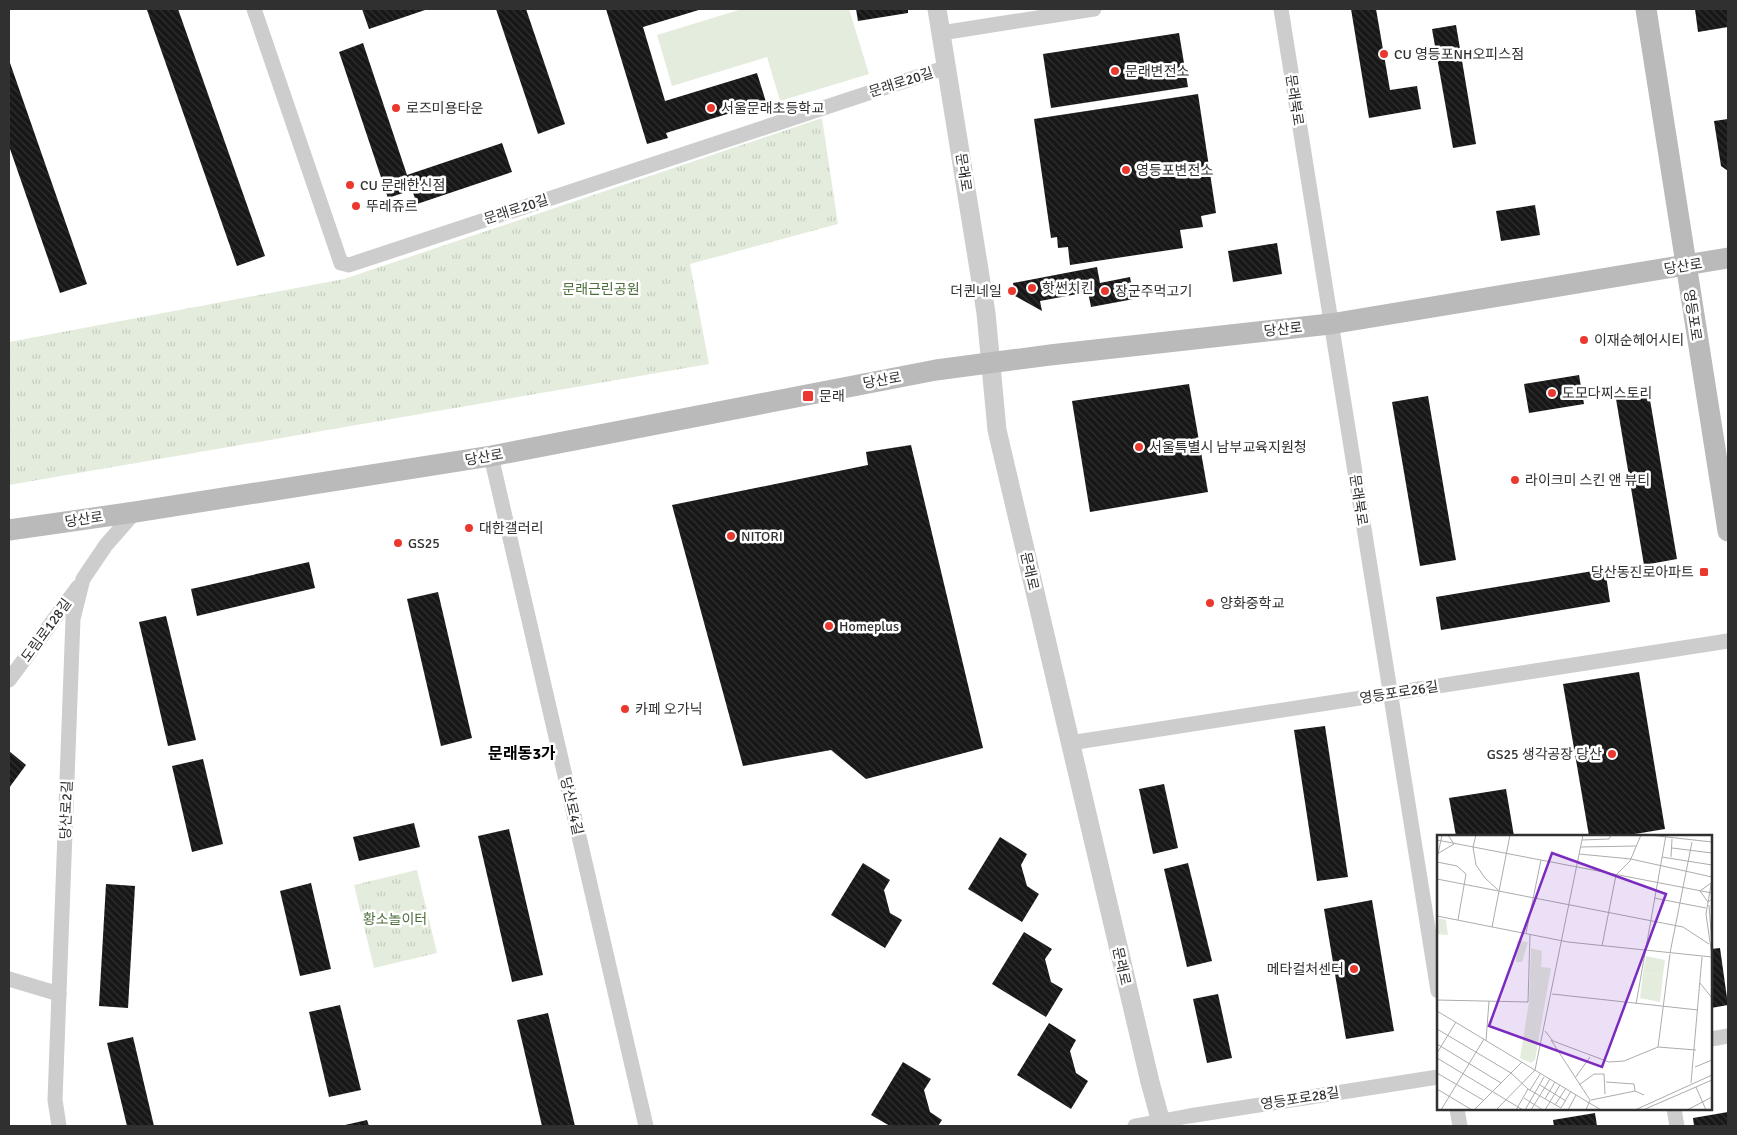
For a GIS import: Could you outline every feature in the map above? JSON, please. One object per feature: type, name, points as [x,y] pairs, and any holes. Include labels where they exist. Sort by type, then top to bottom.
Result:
[{"type":"main road","name":"영등포로","points":[[1646,9],[1728,531]]},
{"type":"main road","name":"당산로","points":[[9,530],[491,456],[841,388],[991,362],[1330,324],[1728,258]]},
{"type":"street","name":"문래로20길","points":[[254,9],[341,263],[349,265],[947,67]]},
{"type":"street","name":"문래로","points":[[937,9],[986,312],[997,430],[1150,1082],[1162,1124]]},
{"type":"street","points":[[941,33],[1094,9]]},
{"type":"street","name":"문래북로","points":[[1281,9],[1437,984]]},
{"type":"street","name":"당산로4길","points":[[491,456],[646,1126]]},
{"type":"street","name":"당산로2길","points":[[59,1126],[55,1100],[73,619],[83,580],[106,545],[135,512]]},
{"type":"street","name":"도림로128길","points":[[9,680],[83,580]]},
{"type":"street","name":"영등포로26길","points":[[1070,743],[1728,641]]},
{"type":"street","points":[[9,979],[59,994]]},
{"type":"street","points":[[1712,1039],[1728,1036]]},
{"type":"street","name":"영등포로28길","points":[[1135,1126],[1162,1124],[1437,1076]]},
{"type":"street","points":[[1457,1110],[1460,1126]]},
{"type":"street","points":[[1674,1110],[1677,1126]]},
{"type":"green space","points":[[742,9],[849,9],[869,74],[780,101],[767,57],[672,86],[657,35]]},
{"type":"green space","name":"문래근린공원","points":[[822,118],[838,224],[690,264],[709,364],[9,485],[9,342],[344,279]]},
{"type":"green space","name":"황소놀이터","points":[[417,870],[437,953],[374,968],[354,885]]},
{"type":"building","points":[[178,9],[265,256],[237,266],[147,10]]},
{"type":"building","points":[[362,9],[428,9],[369,29]]},
{"type":"building","points":[[496,9],[526,9],[565,124],[538,134]]},
{"type":"building","points":[[606,9],[702,9],[643,27],[665,101],[757,73],[766,102],[666,133],[668,138],[647,144]]},
{"type":"building","points":[[856,9],[908,9],[908,13],[858,21]]},
{"type":"building","points":[[1351,9],[1376,9],[1390,90],[1417,86],[1421,109],[1369,118]]},
{"type":"building","points":[[1695,9],[1728,9],[1728,27],[1698,32]]},
{"type":"building","points":[[1456,25],[1476,144],[1453,148],[1432,29]]},
{"type":"building","name":"문래변전소","points":[[1179,33],[1188,87],[1051,108],[1043,54]]},
{"type":"building","points":[[363,43],[407,175],[502,143],[512,172],[417,204],[412,190],[388,198],[339,52]]},
{"type":"building","points":[[9,60],[87,284],[60,293],[9,146]]},
{"type":"building","name":"영등포변전소","points":[[1198,94],[1216,213],[1201,216],[1203,227],[1180,230],[1183,248],[1070,265],[1068,247],[1058,248],[1057,237],[1051,238],[1034,119]]},
{"type":"building","points":[[1728,119],[1728,171],[1721,166],[1714,121]]},
{"type":"building","points":[[1535,205],[1540,235],[1501,241],[1496,211]]},
{"type":"building","points":[[1277,243],[1282,274],[1233,282],[1228,251]]},
{"type":"building","points":[[1097,267],[1100,283],[1130,277],[1134,299],[1091,307],[1088,292],[1040,301],[1042,311],[1015,296],[1013,283]]},
{"type":"building","points":[[1579,375],[1584,404],[1529,413],[1524,384]]},
{"type":"building","name":"서울특별시 남부교육지원청","points":[[1189,384],[1208,492],[1090,512],[1072,401]]},
{"type":"building","points":[[1649,394],[1677,559],[1644,565],[1616,399]]},
{"type":"building","points":[[1428,396],[1456,560],[1420,566],[1392,402]]},
{"type":"building","name":"Homeplus","points":[[911,445],[983,748],[866,779],[831,750],[743,766],[672,505],[868,465],[866,452]]},
{"type":"building","points":[[309,562],[315,588],[197,616],[191,589]]},
{"type":"building","points":[[1605,569],[1610,602],[1441,630],[1436,597]]},
{"type":"building","points":[[438,592],[472,738],[441,746],[407,599]]},
{"type":"building","points":[[166,616],[196,740],[168,746],[139,622]]},
{"type":"building","points":[[1639,672],[1665,829],[1629,835],[1589,835],[1563,684]]},
{"type":"building","points":[[1325,726],[1348,877],[1317,881],[1294,730]]},
{"type":"building","points":[[9,751],[26,765],[9,788]]},
{"type":"building","points":[[203,759],[223,844],[192,852],[172,766]]},
{"type":"building","points":[[1164,784],[1178,848],[1153,854],[1139,789]]},
{"type":"building","points":[[1506,789],[1514,835],[1456,835],[1449,798]]},
{"type":"building","points":[[414,823],[420,847],[359,861],[353,837]]},
{"type":"building","points":[[509,829],[543,975],[512,982],[478,836]]},
{"type":"building","points":[[1000,837],[1027,854],[1021,865],[1027,886],[1039,894],[1022,922],[968,889]]},
{"type":"building","points":[[863,863],[890,880],[884,890],[890,913],[902,920],[885,948],[831,915]]},
{"type":"building","points":[[1188,863],[1212,961],[1187,967],[1164,869]]},
{"type":"building","points":[[311,883],[331,969],[300,976],[280,891]]},
{"type":"building","points":[[106,884],[135,886],[128,1008],[99,1006]]},
{"type":"building","points":[[1372,900],[1394,1031],[1346,1039],[1324,909]]},
{"type":"building","points":[[1024,932],[1052,949],[1045,959],[1051,982],[1063,989],[1046,1017],[992,984]]},
{"type":"building","points":[[1720,948],[1728,1005],[1712,1008],[1712,949]]},
{"type":"building","points":[[1218,994],[1232,1058],[1207,1063],[1193,999]]},
{"type":"building","points":[[340,1005],[361,1090],[329,1097],[309,1012]]},
{"type":"building","points":[[548,1013],[575,1126],[542,1126],[517,1020]]},
{"type":"building","points":[[1049,1023],[1076,1040],[1070,1051],[1076,1073],[1088,1081],[1071,1109],[1017,1075]]},
{"type":"building","points":[[133,1037],[154,1126],[127,1126],[107,1043]]},
{"type":"building","points":[[903,1062],[931,1079],[924,1090],[930,1112],[942,1120],[938,1126],[890,1126],[871,1115]]},
{"type":"building","points":[[1728,1112],[1728,1126],[1694,1126],[1693,1118]]},
{"type":"building","points":[[1595,1113],[1597,1126],[1554,1126],[1553,1120]]},
{"type":"building","points":[[367,1120],[369,1126],[345,1126],[345,1125]]},
{"type":"place","name":"CU 영등포NH오피스점","points":[[1384,54]]},
{"type":"place","name":"문래변전소","points":[[1115,71]]},
{"type":"place","name":"로즈미용타운","points":[[396,108]]},
{"type":"place","name":"서울문래초등학교","points":[[711,108]]},
{"type":"place","name":"영등포변전소","points":[[1126,170]]},
{"type":"place","name":"CU 문래한신점","points":[[350,185]]},
{"type":"place","name":"뚜레쥬르","points":[[356,206]]},
{"type":"place","name":"핫썬치킨","points":[[1032,288]]},
{"type":"place","name":"더퀸네일","points":[[1012,291]]},
{"type":"place","name":"장군주먹고기","points":[[1105,291]]},
{"type":"place","name":"이재순헤어시티","points":[[1584,340]]},
{"type":"place","name":"도모다찌스토리","points":[[1552,393]]},
{"type":"place","name":"문래","points":[[808,396]]},
{"type":"place","name":"서울특별시 남부교육지원청","points":[[1139,447]]},
{"type":"place","name":"라이크미 스킨 앤 뷰티","points":[[1515,480]]},
{"type":"place","name":"대한갤러리","points":[[469,528]]},
{"type":"place","name":"NITORI","points":[[731,536]]},
{"type":"place","name":"GS25","points":[[398,543]]},
{"type":"place","name":"당산동진로아파트","points":[[1704,572]]},
{"type":"place","name":"양화중학교","points":[[1210,603]]},
{"type":"place","name":"Homeplus","points":[[829,626]]},
{"type":"place","name":"카페 오가닉","points":[[625,709]]},
{"type":"place","name":"GS25 생각공장 당산","points":[[1612,754]]},
{"type":"place","name":"메타컬처센터","points":[[1354,969]]},
{"type":"district","name":"문래동3가","points":[[522,753]]}]
